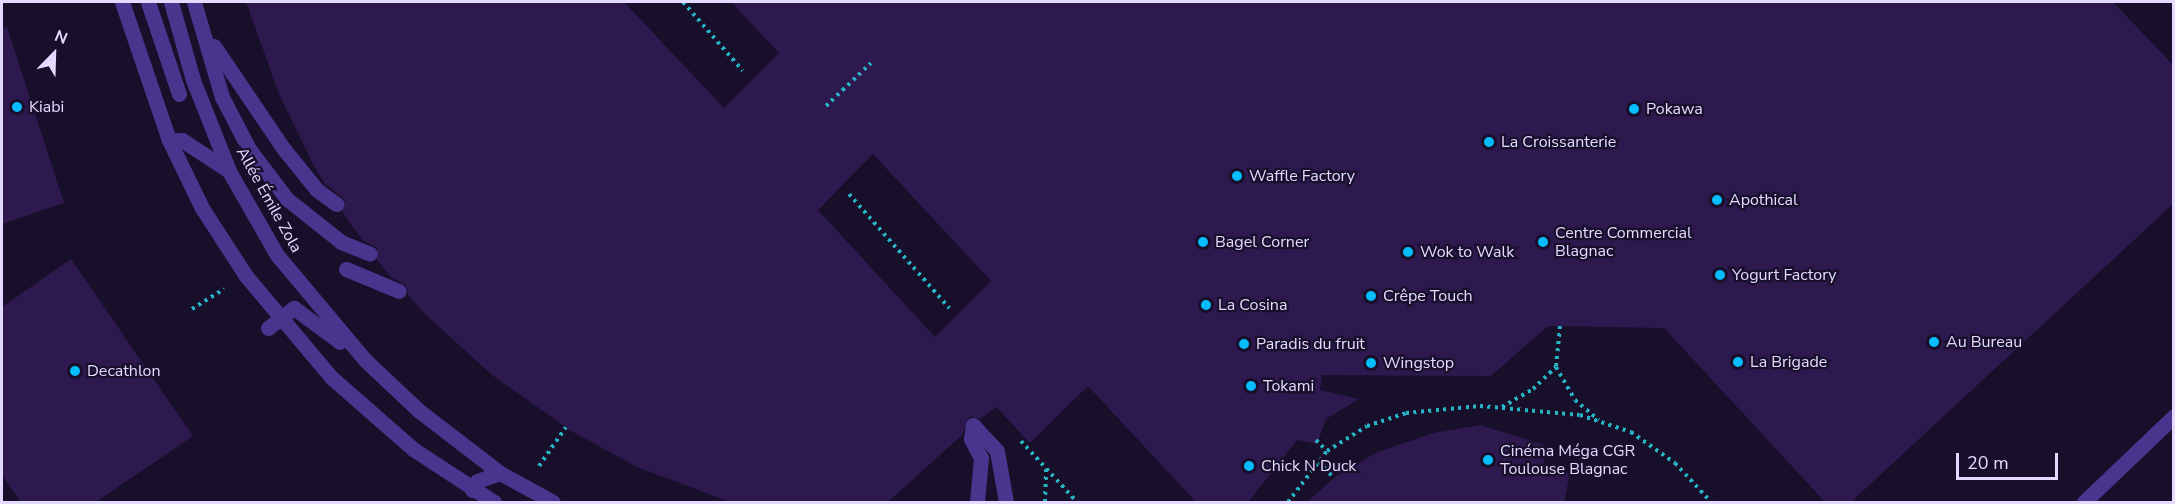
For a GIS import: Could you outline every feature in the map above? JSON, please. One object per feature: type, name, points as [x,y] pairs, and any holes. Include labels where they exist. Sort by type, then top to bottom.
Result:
[{"type":"street","points":[[122,2],[169,140],[202,208],[273,323],[397,435],[472,490],[494,502]]},
{"type":"street","points":[[148,2],[179,94]]},
{"type":"street","name":"Allée Émile Zola","points":[[171,2],[193,80],[229,171],[277,255],[365,360],[418,410],[500,473],[553,502]]},
{"type":"street","points":[[194,2],[222,97],[249,149],[287,199],[341,242],[370,254]]},
{"type":"street","points":[[201,24],[250,105],[317,190],[336,204]]},
{"type":"street","points":[[169,140],[182,140],[229,171]]},
{"type":"street","points":[[346,269],[399,291]]},
{"type":"street","name":"Allée Émile Zola","points":[[273,323],[294,308],[365,360]]},
{"type":"street","points":[[2085,501],[2174,416]]},
{"type":"street","points":[[975,499],[981,458],[971,439],[973,424],[997,452],[1006,502]]},
{"type":"street","points":[[472,490],[477,481],[500,473]]},
{"type":"path","points":[[683,2],[743,71]]},
{"type":"path","points":[[826,106],[871,63]]},
{"type":"path","points":[[849,194],[948,308]]},
{"type":"path","points":[[1560,326],[1556,367],[1575,400],[1602,422]]},
{"type":"path","points":[[1501,408],[1533,389],[1556,367]]},
{"type":"path","points":[[1288,502],[1327,451],[1367,426],[1406,413],[1501,408],[1580,415],[1631,432],[1675,463],[1712,502]]},
{"type":"path","points":[[532,476],[566,427]]},
{"type":"path","points":[[1016,436],[1077,502]]},
{"type":"path","points":[[1316,440],[1327,451]]},
{"type":"path","points":[[1319,462],[1335,478]]},
{"type":"path","points":[[1045,502],[1046,468]]},
{"type":"building","name":"Centre Commercial Blagnac","points":[[246,2],[624,2],[724,108],[779,53],[731,2],[2113,2],[2174,66],[2174,203],[1851,502],[1825,502],[1664,328],[1548,326],[1491,376],[1322,375],[1320,390],[1359,399],[1326,419],[1317,444],[1297,440],[1248,502],[1196,502],[1088,386],[1030,443],[996,407],[980,419],[970,416],[962,435],[888,502],[730,502],[637,467],[571,431],[492,375],[424,313],[408,295],[406,285],[391,277],[377,260],[377,248],[362,240],[342,211],[345,200],[324,183],[315,168],[279,94]],"holes":[[[873,154],[991,281],[935,337],[818,210]]]},
{"type":"building","name":"Kiabi","points":[[7,27],[64,203],[2,224],[2,28]]},
{"type":"building","name":"Decathlon","points":[[71,259],[193,436],[96,502],[21,502],[2,475],[2,307]]},
{"type":"building","name":"Cinéma Méga CGR Toulouse Blagnac","points":[[1480,425],[1545,445],[1544,466],[1570,473],[1564,502],[1307,502],[1341,472],[1378,452],[1433,433]]},
{"type":"place","name":"Kiabi","points":[[17,107]]},
{"type":"place","name":"Pokawa","points":[[1634,109]]},
{"type":"place","name":"La Croissanterie","points":[[1489,142]]},
{"type":"place","name":"Waffle Factory","points":[[1237,176]]},
{"type":"place","name":"Apothical","points":[[1717,200]]},
{"type":"place","name":"Bagel Corner","points":[[1203,242]]},
{"type":"place","name":"Centre Commercial Blagnac","points":[[1543,242]]},
{"type":"place","name":"Wok to Walk","points":[[1408,252]]},
{"type":"place","name":"Yogurt Factory","points":[[1720,275]]},
{"type":"place","name":"Crêpe Touch","points":[[1371,296]]},
{"type":"place","name":"La Cosina","points":[[1206,305]]},
{"type":"place","name":"Au Bureau","points":[[1934,342]]},
{"type":"place","name":"Paradis du fruit","points":[[1244,344]]},
{"type":"place","name":"La Brigade","points":[[1738,362]]},
{"type":"place","name":"Wingstop","points":[[1371,363]]},
{"type":"place","name":"Decathlon","points":[[75,371]]},
{"type":"place","name":"Tokami","points":[[1251,386]]},
{"type":"place","name":"Cinéma Méga CGR Toulouse Blagnac","points":[[1488,460]]},
{"type":"place","name":"Chick N Duck","points":[[1249,466]]}]
